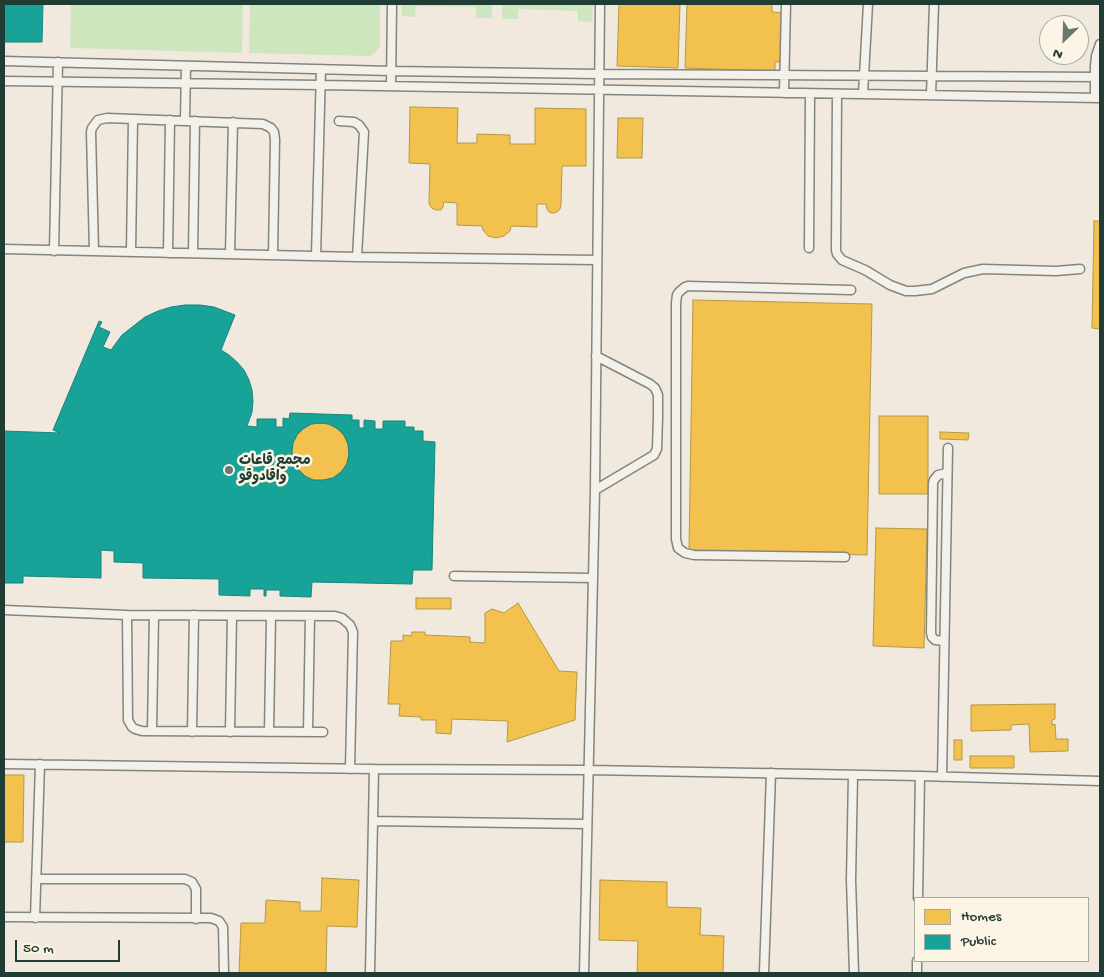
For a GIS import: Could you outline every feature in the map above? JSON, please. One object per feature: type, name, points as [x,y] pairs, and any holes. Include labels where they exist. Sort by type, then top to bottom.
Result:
[{"type":"lane","points":[[391,86],[392,4]]},
{"type":"lane","points":[[584,973],[595,490],[600,4]]},
{"type":"lane","points":[[784,93],[786,4]]},
{"type":"lane","points":[[863,94],[868,4]]},
{"type":"lane","points":[[931,95],[934,4]]},
{"type":"lane","points":[[4,81],[1097,98],[1096,56],[1100,44]]},
{"type":"lane","points":[[4,61],[391,71],[1098,77]]},
{"type":"lane","points":[[54,251],[58,62]]},
{"type":"lane","points":[[185,121],[186,66]]},
{"type":"lane","points":[[316,256],[321,69]]},
{"type":"lane","points":[[726,75],[726,92]]},
{"type":"lane","points":[[809,248],[810,94]]},
{"type":"lane","points":[[836,94],[836,250],[842,260],[865,270],[890,285],[906,291],[932,288],[964,273],[983,269],[1056,271],[1080,269]]},
{"type":"lane","points":[[94,252],[92,128],[102,118],[233,122],[264,124],[271,128],[275,136],[273,255]]},
{"type":"lane","points":[[131,252],[133,119]]},
{"type":"lane","points":[[168,253],[170,120]]},
{"type":"lane","points":[[193,253],[195,121]]},
{"type":"lane","points":[[339,121],[358,124],[364,132],[357,257]]},
{"type":"lane","points":[[230,254],[233,122]]},
{"type":"lane","points":[[4,249],[597,260]]},
{"type":"lane","points":[[845,557],[694,554],[681,551],[676,544],[676,299],[677,295],[685,287],[692,286],[851,290]]},
{"type":"lane","points":[[595,490],[654,454],[657,449],[658,417],[658,395],[655,388],[596,356]]},
{"type":"lane","points":[[658,417],[676,418]]},
{"type":"lane","points":[[942,777],[948,448]]},
{"type":"lane","points":[[944,641],[935,640],[931,633],[933,486],[934,480],[938,475],[947,473]]},
{"type":"lane","points":[[454,576],[593,578]]},
{"type":"lane","points":[[4,610],[127,615],[310,616],[345,619],[352,628],[350,768]]},
{"type":"lane","points":[[127,615],[128,720],[132,727],[138,731],[323,732]]},
{"type":"lane","points":[[152,731],[154,615]]},
{"type":"lane","points":[[192,732],[194,616]]},
{"type":"lane","points":[[230,732],[232,616]]},
{"type":"lane","points":[[269,732],[271,616]]},
{"type":"lane","points":[[308,732],[310,616]]},
{"type":"lane","points":[[4,764],[589,770],[1100,781]]},
{"type":"lane","points":[[35,918],[40,764]]},
{"type":"lane","points":[[370,973],[374,769]]},
{"type":"lane","points":[[764,973],[771,773]]},
{"type":"lane","points":[[853,775],[851,880],[854,973]]},
{"type":"lane","points":[[918,897],[920,776]]},
{"type":"lane","points":[[373,821],[587,824]]},
{"type":"lane","points":[[36,879],[185,879],[192,882],[196,889],[196,918]]},
{"type":"lane","points":[[4,917],[211,918],[218,921],[222,927],[224,973]]},
{"type":"green space","points":[[71,4],[243,4],[242,53],[70,48]]},
{"type":"green space","points":[[250,4],[380,4],[380,46],[370,56],[249,53]]},
{"type":"green space","points":[[402,4],[492,4],[492,18],[476,18],[476,7],[416,6],[415,17],[402,16]]},
{"type":"green space","points":[[502,4],[593,4],[592,22],[578,21],[578,11],[518,9],[518,19],[502,19]]},
{"type":"building: Homes","points":[[619,4],[680,4],[678,68],[617,66]]},
{"type":"building: Homes","points":[[687,4],[772,4],[772,12],[784,13],[783,62],[775,62],[775,71],[685,68]]},
{"type":"building: Homes","points":[[410,107],[458,108],[457,143],[477,143],[477,134],[510,135],[510,144],[535,144],[535,108],[586,109],[586,166],[562,166],[560,209],[553,213],[549,212],[546,204],[537,204],[537,227],[511,226],[510,231],[504,236],[496,238],[488,236],[482,226],[457,225],[457,203],[444,202],[441,210],[433,209],[430,206],[430,164],[409,163]]},
{"type":"building: Homes","points":[[618,118],[643,118],[642,158],[617,158]]},
{"type":"building: Homes","points":[[1094,221],[1100,221],[1100,329],[1092,328]]},
{"type":"building: Homes","points":[[693,300],[872,304],[867,555],[689,551]]},
{"type":"building: Homes","points":[[879,416],[928,416],[928,494],[879,494]]},
{"type":"building: Homes","points":[[320,423],[336,428],[344,436],[349,452],[344,468],[336,476],[320,481],[304,476],[296,468],[291,452],[296,436],[304,428]]},
{"type":"building: Homes","points":[[940,432],[969,433],[968,440],[940,439]]},
{"type":"building: Homes","points":[[876,528],[927,529],[924,648],[873,646]]},
{"type":"building: Homes","points":[[416,598],[451,598],[451,609],[416,609]]},
{"type":"building: Homes","points":[[518,603],[559,671],[577,672],[575,720],[507,742],[508,721],[452,719],[451,734],[436,733],[436,720],[421,720],[421,717],[399,716],[400,704],[388,704],[391,641],[403,641],[403,635],[411,636],[412,632],[425,632],[425,635],[470,637],[470,642],[485,643],[485,613],[492,609],[504,613]]},
{"type":"building: Homes","points":[[1055,704],[1055,719],[1052,720],[1052,725],[1055,724],[1056,739],[1068,739],[1068,751],[1030,752],[1029,724],[1011,725],[1011,730],[971,731],[971,705]]},
{"type":"building: Homes","points":[[954,740],[962,740],[962,760],[954,760]]},
{"type":"building: Homes","points":[[970,756],[1014,756],[1014,768],[970,768]]},
{"type":"building: Homes","points":[[4,775],[24,775],[23,842],[4,842]]},
{"type":"building: Homes","points":[[322,878],[359,880],[357,927],[327,926],[326,973],[239,973],[241,923],[265,923],[266,900],[300,902],[300,911],[321,911]]},
{"type":"building: Homes","points":[[600,880],[667,882],[667,907],[701,908],[700,935],[724,936],[723,973],[637,973],[638,941],[599,940]]},
{"type":"building: Public","points":[[4,4],[43,4],[42,42],[4,42]]},
{"type":"building: Public","points":[[200,305],[214,307],[235,315],[221,350],[237,362],[249,380],[253,401],[252,412],[247,426],[257,427],[257,419],[276,419],[276,427],[283,427],[283,418],[289,419],[290,413],[352,415],[352,420],[359,420],[359,428],[364,428],[364,420],[375,421],[375,429],[383,429],[383,421],[405,421],[405,427],[414,427],[414,431],[423,431],[423,441],[435,442],[432,570],[413,570],[412,584],[312,582],[311,597],[280,596],[280,590],[266,590],[266,596],[264,596],[264,589],[250,589],[250,596],[219,595],[219,579],[143,578],[143,563],[114,562],[114,551],[101,550],[101,578],[23,576],[23,583],[4,583],[4,431],[60,433],[53,430],[99,321],[102,322],[99,327],[110,332],[103,347],[111,350],[122,335],[145,317],[171,307]],"holes":[[[311,424],[329,424],[344,435],[348,444],[347,464],[333,478],[313,480],[305,476],[293,462],[293,443],[297,435]]]},
{"type":"place","name":"مجمع قاعات واقادوقو","points":[[229,470]]}]
